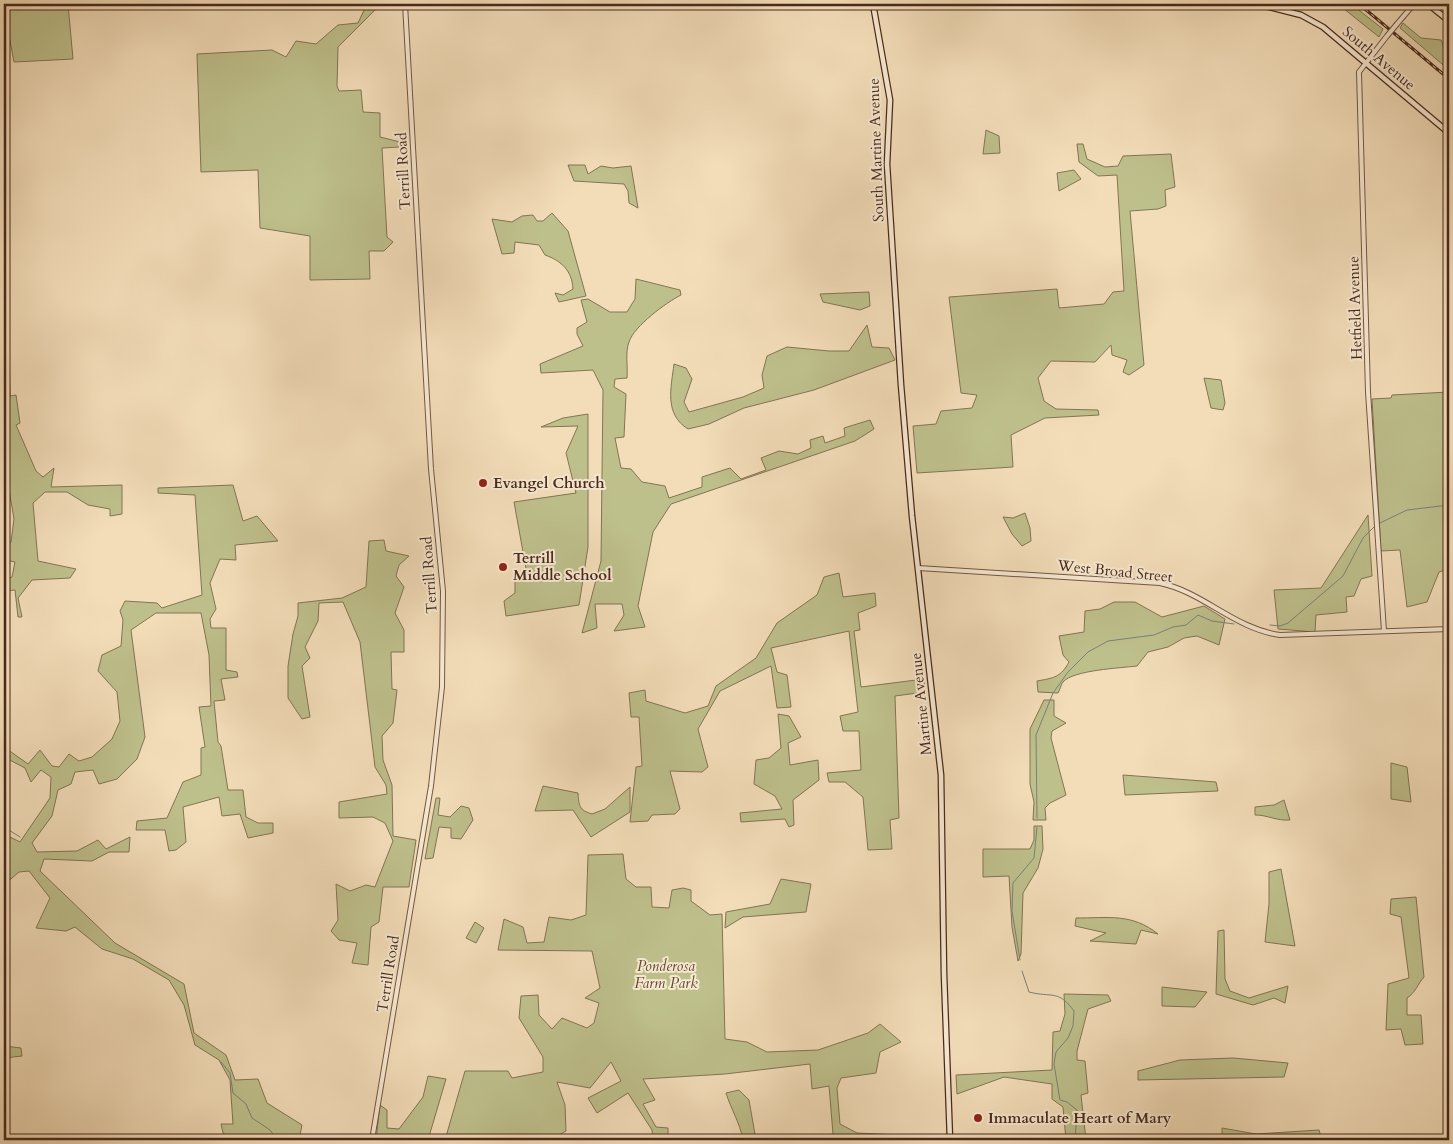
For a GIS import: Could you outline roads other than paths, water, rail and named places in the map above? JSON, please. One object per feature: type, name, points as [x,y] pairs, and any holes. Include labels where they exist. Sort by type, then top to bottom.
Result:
[{"type":"main road","name":"South Martine Avenue","points":[[873,4],[890,100],[886,164],[893,267]]},
{"type":"main road","name":"South Avenue","points":[[1257,4],[1286,10],[1311,20],[1331,33],[1449,133]]},
{"type":"main road","points":[[1428,4],[1449,21]]},
{"type":"main road","name":"Martine Avenue","points":[[893,267],[901,385],[918,568],[941,777],[944,974],[950,1140]]},
{"type":"street","name":"Terrill Road","points":[[372,1140],[431,786],[442,688],[444,591],[431,469],[405,4]]},
{"type":"street","name":"Hetfield Avenue","points":[[1384,632],[1375,520],[1368,392],[1358,72],[1414,4]]},
{"type":"street","name":"West Broad Street","points":[[918,568],[1160,583],[1184,590],[1239,621],[1268,633],[1294,635],[1449,629]]},
{"type":"waterway","points":[[1378,524],[1407,510],[1449,505]]},
{"type":"waterway","points":[[1270,625],[1280,626],[1288,623],[1343,576],[1363,538],[1375,526]]},
{"type":"waterway","points":[[1037,818],[1036,735],[1053,693],[1068,672],[1088,652],[1108,641],[1154,635],[1173,627],[1186,625],[1198,615],[1212,621],[1234,624]]},
{"type":"waterway","points":[[4,827],[20,837]]},
{"type":"waterway","points":[[1020,960],[1012,911],[1013,883],[1034,858],[1037,827]]},
{"type":"waterway","points":[[1022,971],[1029,992],[1059,997],[1074,1011],[1073,1026],[1068,1038],[1056,1052],[1054,1064],[1060,1100],[1067,1102],[1077,1110],[1075,1140]]},
{"type":"waterway","points":[[221,1062],[230,1073],[233,1093],[246,1104],[252,1118],[270,1130],[277,1140]]},
{"type":"railway","points":[[1359,4],[1449,79]]},
{"type":"place","name":"Evangel Church","points":[[483,483]]},
{"type":"place","name":"Terrill Middle School","points":[[503,567]]},
{"type":"place","name":"Immaculate Heart of Mary","points":[[978,1118]]},
{"type":"park label","name":"Ponderosa Farm Park","points":[[666,974]]}]
